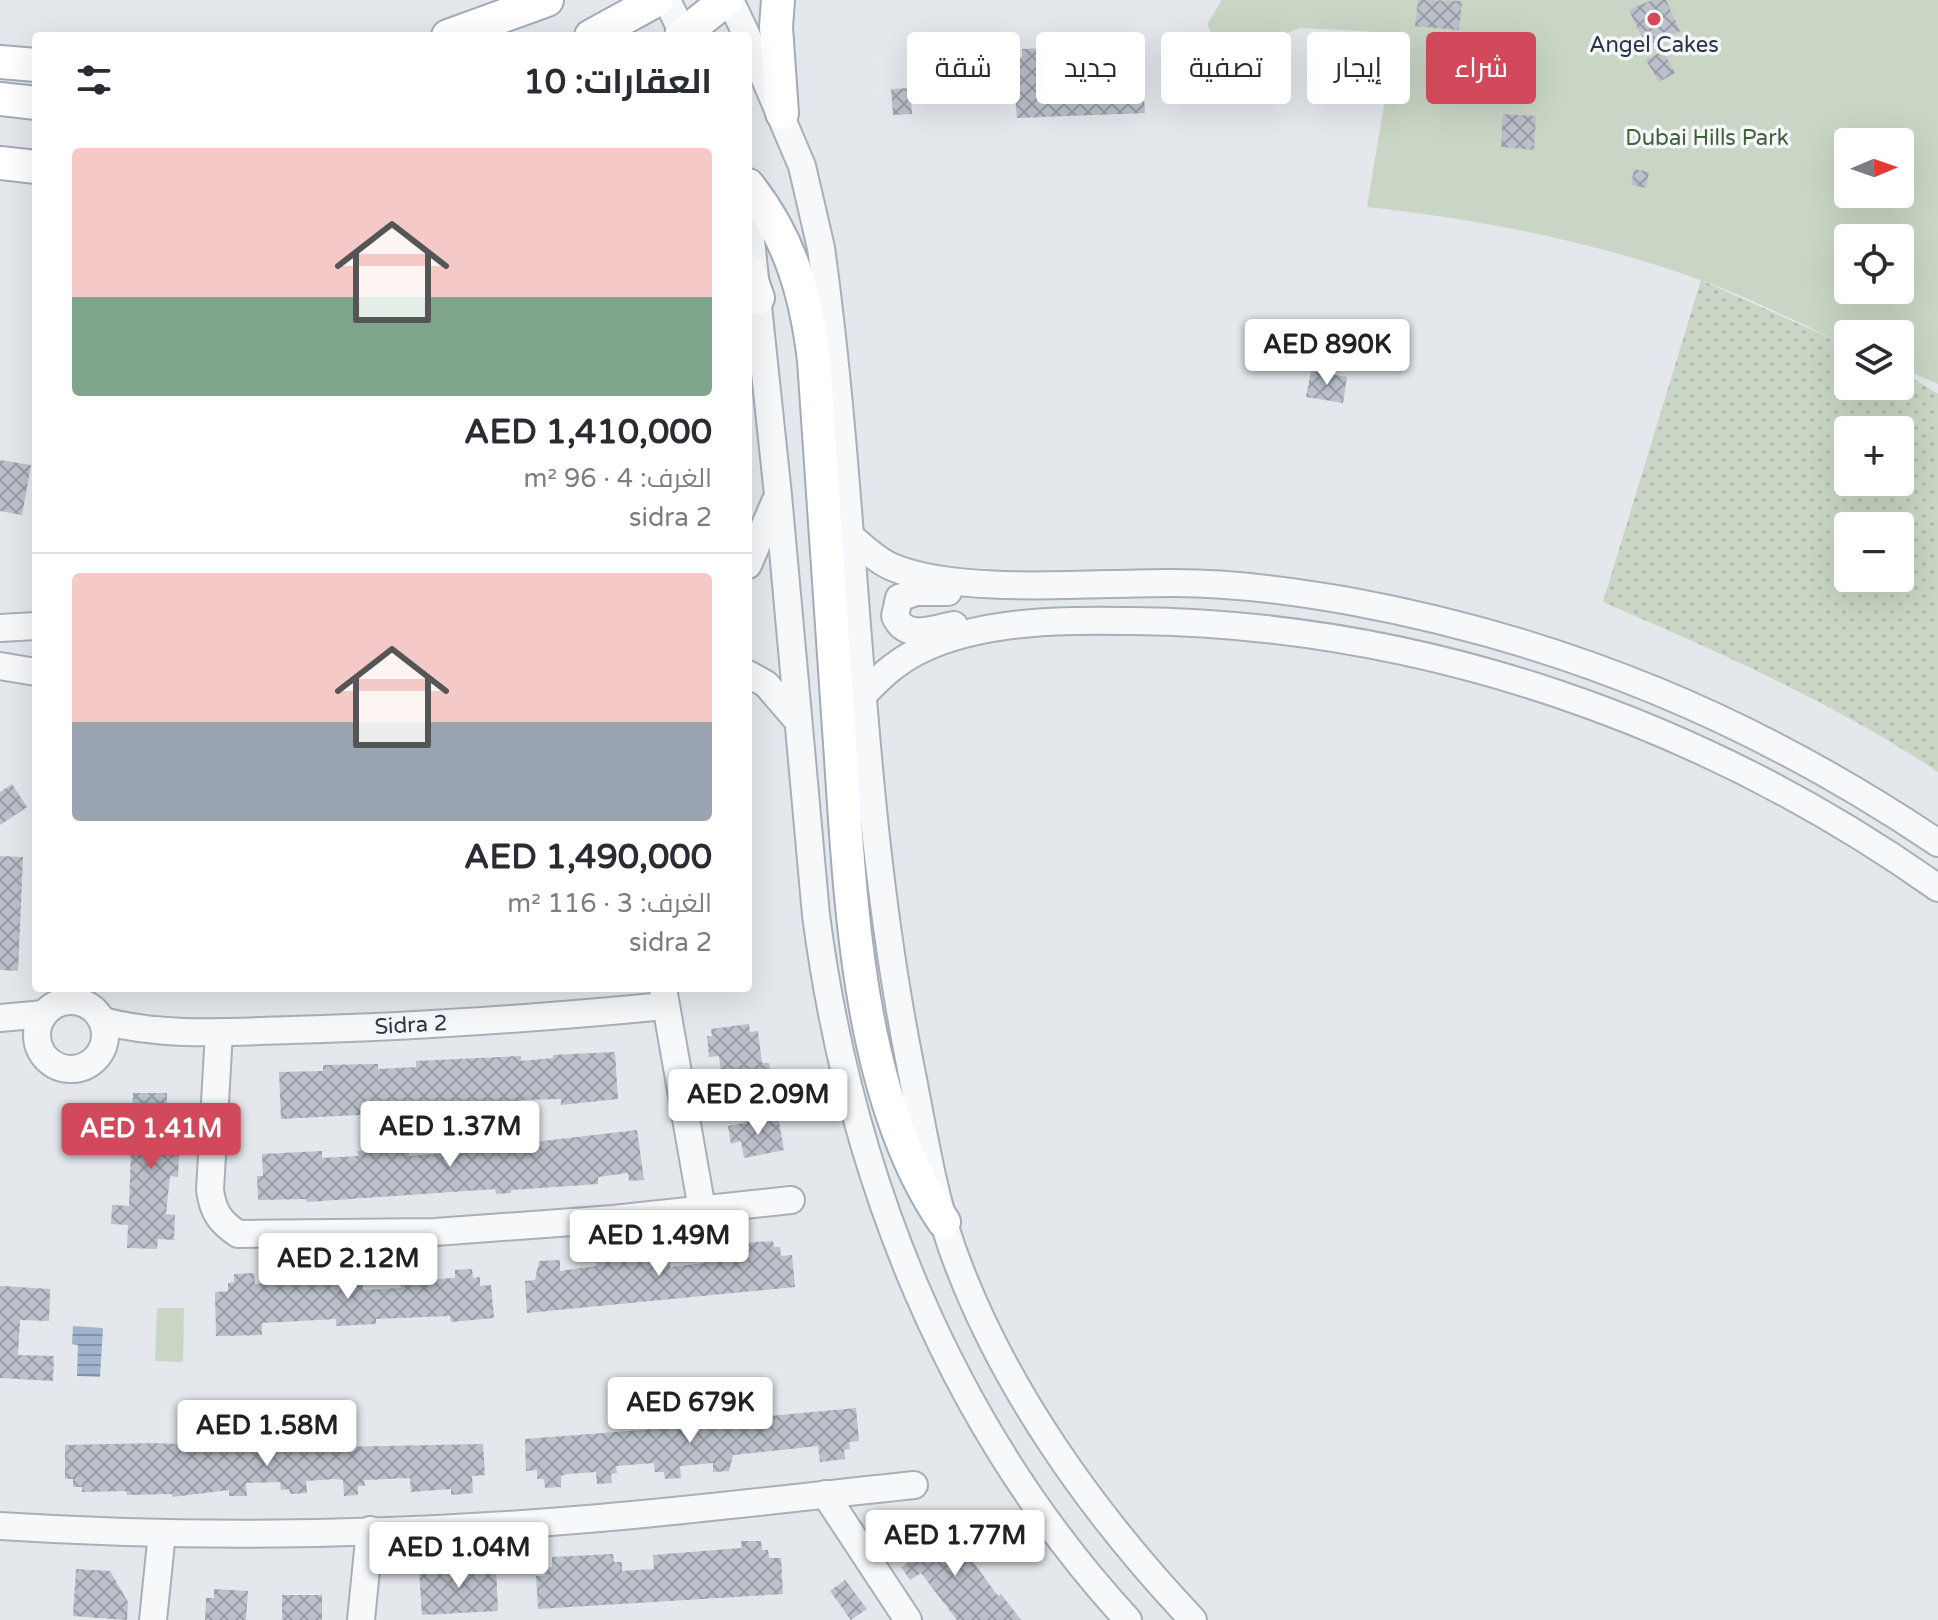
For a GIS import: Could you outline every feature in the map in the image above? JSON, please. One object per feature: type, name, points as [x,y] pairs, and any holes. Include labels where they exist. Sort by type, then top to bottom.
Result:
[{"type":"main road","points":[[459,32],[547,0]]},
{"type":"main road","points":[[598,32],[657,0]]},
{"type":"main road","points":[[687,32],[728,0]]},
{"type":"main road","points":[[778,0],[776,27],[782,113]]},
{"type":"main road","points":[[0,62],[32,65]]},
{"type":"main road","points":[[0,99],[32,103]]},
{"type":"main road","points":[[0,163],[32,167]]},
{"type":"main road","points":[[752,191],[789,251],[806,304],[814,360],[850,883],[873,1036],[910,1166],[944,1222]]},
{"type":"street","points":[[667,0],[682,32]]},
{"type":"street","points":[[728,0],[744,32]]},
{"type":"street","points":[[752,48],[802,166],[821,248],[889,958],[944,1222],[965,1281],[995,1345],[1037,1419],[1092,1500],[1193,1620]]},
{"type":"street","points":[[753,284],[778,495],[797,720],[824,978],[850,1100],[888,1220],[935,1335],[995,1444],[1066,1547],[1128,1620]]},
{"type":"street","points":[[752,556],[778,495]]},
{"type":"street","points":[[849,535],[889,566],[951,580],[1179,583],[1263,589],[1430,618],[1512,639],[1690,702],[1860,792],[1938,843]]},
{"type":"street","points":[[1027,624],[996,619],[915,633],[899,625],[895,607],[907,593],[1007,591],[1030,583]]},
{"type":"street","points":[[862,696],[894,666],[927,649],[981,631],[1027,624],[1166,621],[1258,627],[1365,642],[1486,670],[1582,700],[1675,737],[1754,775],[1852,831],[1938,888]]},
{"type":"street","points":[[0,628],[32,626]]},
{"type":"street","points":[[0,666],[32,671]]},
{"type":"street","points":[[752,676],[766,684],[797,720]]},
{"type":"street","name":"Sidra 2","points":[[97,1016],[156,1031],[219,1032],[487,1021],[664,997],[702,1209]]},
{"type":"street","points":[[0,1018],[55,1001],[76,1000],[97,1016],[92,1062],[65,1069],[49,1060],[38,1044],[37,1034],[55,1001]]},
{"type":"street","points":[[0,1025],[38,1044]]},
{"type":"street","points":[[219,1032],[210,1190],[218,1216],[238,1234],[257,1237],[435,1232],[791,1200]]},
{"type":"street","points":[[0,1526],[162,1533],[370,1530],[598,1518],[914,1485]]},
{"type":"street","points":[[825,1494],[908,1620]]},
{"type":"street","points":[[361,1620],[370,1530]]},
{"type":"street","points":[[153,1620],[162,1533]]},
{"type":"green space","name":"Dubai Hills Park","points":[[1222,0],[1938,0],[1938,384],[1914,374],[1914,320],[1834,320],[1834,339],[1717,286],[1617,253],[1493,225],[1367,207],[1384,104],[1410,104],[1410,32],[1300,28],[1290,32],[1211,32],[1207,24]]},
{"type":"green space","points":[[1701,280],[1834,340],[1834,400],[1914,400],[1914,379],[1938,394],[1938,772],[1858,723],[1732,659],[1603,602]]},
{"type":"green space","points":[[157,1308],[184,1308],[183,1362],[155,1361]]},
{"type":"water","points":[[73,1326],[103,1328],[100,1377],[77,1376],[78,1345],[72,1344]]},
{"type":"building","points":[[1418,0],[1462,1],[1459,30],[1415,26]]},
{"type":"building","points":[[1652,0],[1666,0],[1680,31],[1646,46],[1629,10]]},
{"type":"building","points":[[1036,48],[1036,104],[1144,104],[1145,113],[1017,118],[1022,49]]},
{"type":"building","points":[[1663,51],[1675,73],[1659,82],[1646,60]]},
{"type":"building","points":[[907,88],[907,104],[911,104],[912,114],[893,115],[891,89]]},
{"type":"building","points":[[1503,114],[1536,116],[1534,150],[1501,147]]},
{"type":"building","points":[[1634,169],[1649,172],[1646,188],[1631,185]]},
{"type":"building","points":[[1311,371],[1347,377],[1343,403],[1306,397]]},
{"type":"building","points":[[0,460],[31,465],[22,515],[0,511]]},
{"type":"building","points":[[12,784],[27,807],[0,825],[0,792]]},
{"type":"building","points":[[0,856],[23,857],[18,971],[0,970]]},
{"type":"building","points":[[749,1024],[750,1032],[758,1031],[762,1063],[769,1063],[773,1093],[724,1098],[719,1056],[709,1057],[707,1036],[712,1036],[711,1029]]},
{"type":"building","points":[[615,1052],[618,1099],[561,1105],[561,1099],[521,1100],[521,1105],[436,1105],[436,1111],[281,1119],[279,1072],[323,1071],[323,1065],[378,1064],[378,1069],[416,1067],[416,1061],[521,1056],[521,1061],[553,1058],[553,1055]]},
{"type":"building","points":[[133,1093],[167,1093],[167,1104],[174,1104],[174,1112],[181,1112],[178,1177],[170,1176],[166,1214],[175,1215],[174,1240],[158,1239],[157,1249],[127,1248],[128,1225],[111,1224],[112,1205],[129,1206]]},
{"type":"building","points":[[778,1116],[784,1150],[744,1158],[741,1141],[731,1144],[728,1126]]},
{"type":"building","points":[[637,1130],[644,1180],[629,1181],[628,1173],[598,1177],[598,1184],[511,1190],[511,1193],[496,1194],[495,1189],[307,1202],[306,1199],[258,1200],[257,1176],[263,1176],[262,1154],[322,1151],[322,1158],[358,1156],[357,1151],[409,1150],[409,1156],[447,1153],[446,1146],[504,1142],[505,1150],[535,1148],[534,1142]]},
{"type":"building","points":[[773,1241],[774,1247],[780,1247],[781,1256],[792,1255],[795,1287],[527,1313],[525,1281],[535,1280],[539,1261],[560,1260],[560,1271],[596,1266],[596,1257],[662,1252],[663,1261],[670,1260],[670,1267],[705,1263],[704,1255],[712,1254],[711,1245]]},
{"type":"building","points":[[425,1268],[426,1280],[455,1278],[455,1270],[472,1269],[473,1278],[480,1277],[480,1286],[491,1285],[494,1318],[451,1322],[450,1316],[376,1319],[376,1324],[336,1326],[336,1319],[262,1323],[262,1335],[216,1336],[215,1292],[228,1291],[228,1283],[234,1282],[234,1274],[254,1273],[255,1284],[295,1281],[294,1273],[314,1272],[314,1278],[355,1275],[356,1284],[363,1284],[363,1290],[401,1288],[400,1278],[407,1278],[406,1269]]},
{"type":"building","points":[[0,1286],[50,1289],[49,1321],[20,1320],[18,1355],[54,1356],[53,1381],[0,1378]]},
{"type":"building","points":[[856,1408],[859,1441],[849,1442],[850,1449],[844,1450],[845,1459],[820,1462],[818,1446],[733,1455],[729,1471],[713,1472],[713,1463],[680,1466],[681,1478],[665,1479],[664,1472],[655,1472],[654,1463],[616,1466],[617,1473],[611,1474],[612,1483],[597,1484],[596,1472],[567,1474],[561,1476],[561,1487],[545,1488],[544,1479],[537,1479],[537,1470],[526,1471],[525,1439],[760,1421],[760,1417]]},
{"type":"building","points":[[483,1444],[485,1475],[472,1476],[473,1493],[451,1495],[451,1489],[411,1492],[410,1478],[364,1480],[365,1486],[358,1486],[358,1495],[344,1496],[343,1480],[335,1479],[306,1481],[307,1493],[290,1494],[289,1489],[281,1490],[280,1482],[246,1483],[247,1496],[229,1496],[229,1490],[172,1497],[172,1494],[127,1495],[126,1491],[82,1492],[82,1487],[73,1487],[73,1479],[65,1479],[65,1445],[198,1445],[198,1450]]},
{"type":"building","points":[[944,1522],[998,1596],[1001,1594],[1021,1620],[957,1620],[921,1573],[910,1580],[901,1567],[911,1561],[903,1549]]},
{"type":"building","points":[[741,1541],[761,1541],[762,1550],[768,1550],[769,1558],[781,1558],[783,1594],[538,1609],[536,1576],[545,1576],[545,1568],[552,1567],[552,1557],[613,1554],[614,1562],[622,1562],[622,1571],[654,1569],[653,1555],[742,1548]]},
{"type":"building","points":[[496,1566],[498,1611],[422,1615],[419,1570]]},
{"type":"building","points":[[76,1569],[110,1571],[128,1602],[127,1620],[73,1616]]},
{"type":"building","points":[[845,1580],[867,1609],[851,1620],[830,1591]]},
{"type":"building","points":[[214,1589],[248,1591],[246,1620],[205,1620],[206,1598],[214,1598]]},
{"type":"building","points":[[282,1595],[322,1595],[322,1620],[282,1620]]},
{"type":"place","name":"Angel Cakes","points":[[1654,19]]}]
